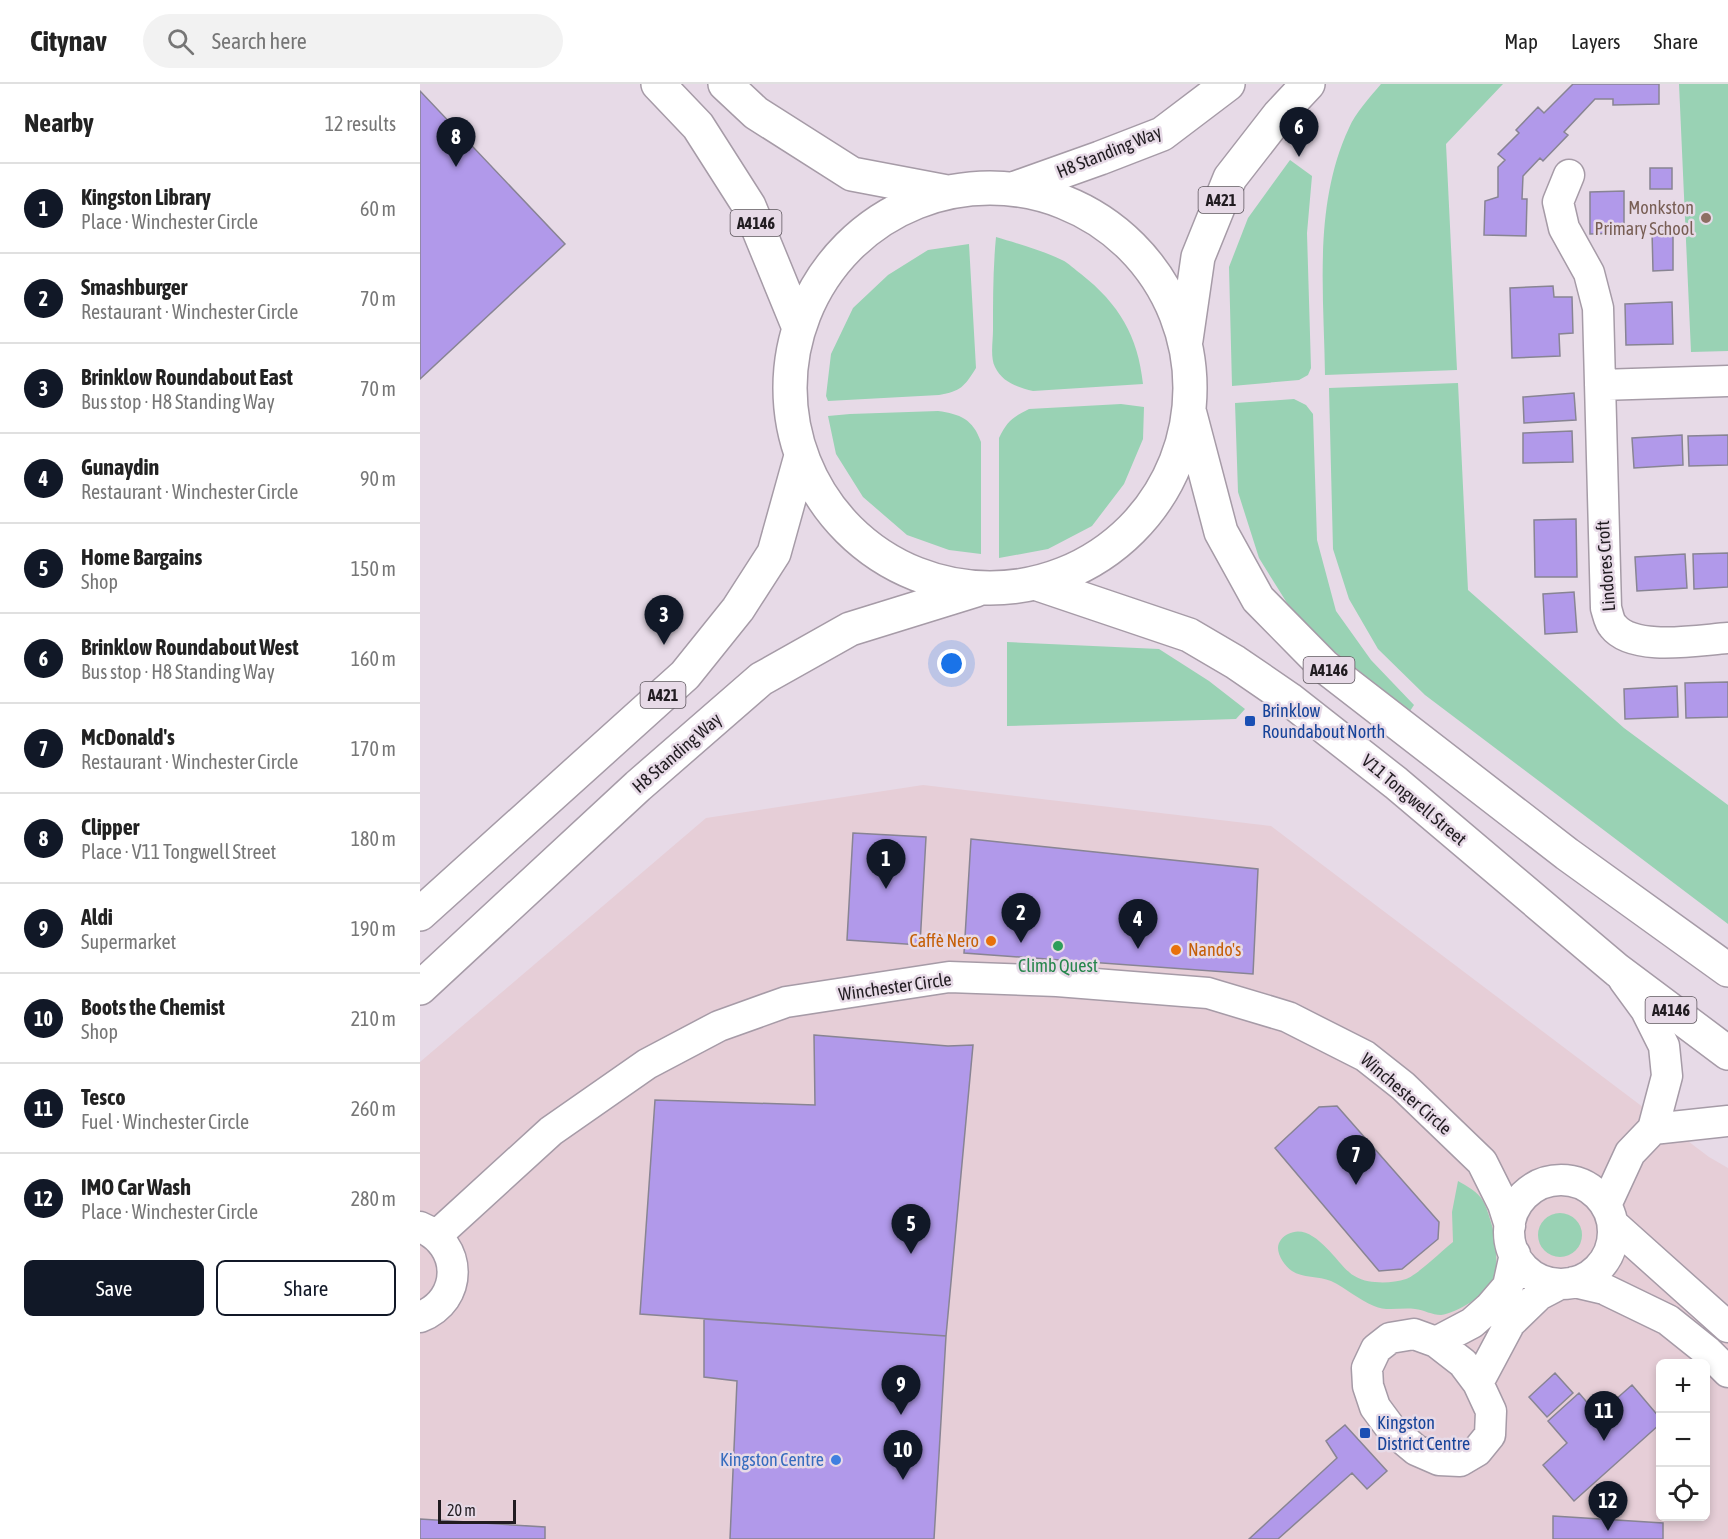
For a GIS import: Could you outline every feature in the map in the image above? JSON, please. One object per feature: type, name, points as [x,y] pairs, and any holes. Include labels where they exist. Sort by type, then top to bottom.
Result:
[{"type":"highway","name":"A4146","points":[[658,84],[698,126],[749,206],[799,328]]},
{"type":"highway","points":[[725,84],[756,113],[852,174],[949,192]]},
{"type":"highway","name":"H8 Standing Way","points":[[1013,189],[1162,134],[1228,84]]},
{"type":"highway","name":"A421","points":[[1187,345],[1198,257],[1230,178],[1279,115],[1308,84]]},
{"type":"highway","points":[[981,188],[1013,189],[1072,205],[1123,237],[1162,284],[1187,345],[1190,412],[1174,471],[1141,522],[1094,561],[1038,584],[1008,588],[979,589],[921,577],[869,549],[828,508],[801,456],[793,424],[790,372],[799,328],[821,280],[855,240],[899,210],[949,192],[981,188]]},
{"type":"highway","name":"A4146","points":[[1190,412],[1221,532],[1258,599],[1324,666],[1568,854],[1728,970]]},
{"type":"highway","name":"A421","points":[[420,914],[685,675],[738,609],[774,553],[801,456]]},
{"type":"highway","name":"V11 Tongwell Street","points":[[1038,584],[1189,635],[1235,662],[1288,699],[1396,783],[1617,970],[1728,1053]]},
{"type":"highway","name":"H8 Standing Way","points":[[420,988],[638,786],[761,679],[850,629],[979,589]]},
{"type":"street","points":[[1569,175],[1558,202],[1564,228],[1589,273],[1598,308],[1600,385],[1728,381]]},
{"type":"street","name":"Lindores Croft","points":[[1600,385],[1606,608],[1611,625],[1623,635],[1641,641],[1672,642],[1728,638]]},
{"type":"street","points":[[420,893],[453,884]]},
{"type":"street","points":[[1479,1383],[1510,1323],[1539,1295],[1588,1276],[1600,1266],[1608,1254],[1612,1239],[1609,1215],[1630,1154],[1653,1129],[1667,1076],[1664,1046],[1646,1010],[1617,970]]},
{"type":"street","name":"Winchester Circle","points":[[428,1232],[551,1131],[647,1064],[719,1026],[786,1002],[949,977],[1057,981],[1208,993],[1288,1017],[1365,1056],[1403,1086],[1482,1162],[1503,1204],[1512,1240]]},
{"type":"street","points":[[1653,1129],[1728,1121]]},
{"type":"street","points":[[1436,1342],[1472,1323],[1508,1286],[1513,1213],[1530,1191],[1630,1154]]},
{"type":"street","name":"Winchester Circle","points":[[1482,1162],[1555,1182]]},
{"type":"street","points":[[1555,1182],[1583,1185],[1596,1193],[1609,1215],[1728,1327]]},
{"type":"street","points":[[420,1317],[441,1304],[449,1291],[453,1276],[452,1261],[446,1247],[428,1232]]},
{"type":"street","points":[[1512,1240],[1522,1266],[1533,1276],[1546,1281],[1604,1290],[1668,1320],[1728,1372]]},
{"type":"street","points":[[1414,1334],[1436,1342],[1463,1363],[1479,1383],[1491,1412],[1490,1435],[1477,1451],[1460,1461],[1440,1460],[1416,1450],[1392,1430],[1375,1407],[1368,1386],[1367,1368],[1376,1349],[1390,1338],[1414,1334]]},
{"type":"shaded area","points":[[923,785],[1271,826],[1709,1157],[1728,1168],[1728,1539],[420,1539],[420,1062],[706,818]]},
{"type":"green space","points":[[1381,84],[1503,84],[1446,144],[1457,370],[1325,375],[1323,250],[1330,188],[1338,157],[1352,122]]},
{"type":"green space","name":"Monkston Primary School","points":[[1679,84],[1728,84],[1728,351],[1691,352]]},
{"type":"green space","points":[[1290,160],[1312,176],[1307,233],[1311,368],[1308,375],[1299,380],[1232,386],[1229,267],[1248,218]]},
{"type":"green space","points":[[996,237],[1062,260],[1106,297],[1116,309],[1131,336],[1137,351],[1143,384],[1033,391],[1016,386],[1002,377],[993,363],[992,354]]},
{"type":"green space","points":[[969,244],[976,368],[965,384],[957,390],[939,395],[828,401],[826,396],[831,354],[853,308],[888,275],[928,250]]},
{"type":"green space","points":[[1458,383],[1468,590],[1624,728],[1728,805],[1728,924],[1425,695],[1378,649],[1349,599],[1333,549],[1329,388]]},
{"type":"green space","points":[[1294,399],[1306,405],[1313,414],[1317,540],[1336,611],[1371,660],[1414,705],[1410,711],[1325,644],[1287,603],[1259,558],[1238,492],[1235,403]]},
{"type":"green space","points":[[1121,404],[1144,407],[1143,439],[1124,484],[1092,526],[1048,549],[999,558],[999,438],[1008,423],[1029,409]]},
{"type":"green space","points":[[938,411],[965,419],[974,428],[981,442],[981,554],[949,550],[907,535],[863,497],[836,454],[828,416]]},
{"type":"green space","points":[[1007,642],[1159,649],[1209,681],[1245,709],[1236,719],[1007,726]]},
{"type":"green space","points":[[1458,1181],[1475,1192],[1485,1205],[1496,1244],[1496,1263],[1495,1276],[1484,1292],[1455,1311],[1441,1315],[1415,1309],[1379,1308],[1331,1281],[1296,1273],[1282,1261],[1278,1251],[1280,1241],[1284,1236],[1297,1231],[1314,1237],[1358,1278],[1379,1282],[1406,1279],[1423,1268],[1453,1242],[1452,1212]]},
{"type":"green space","points":[[1560,1213],[1575,1220],[1582,1235],[1575,1250],[1560,1257],[1545,1250],[1538,1235],[1545,1220]]},
{"type":"building","points":[[1573,84],[1659,84],[1659,104],[1613,105],[1613,99],[1595,99],[1564,132],[1568,135],[1543,161],[1540,158],[1523,176],[1522,199],[1527,199],[1526,236],[1484,235],[1485,201],[1498,197],[1498,167],[1505,160],[1498,154],[1519,133],[1516,130],[1538,107],[1544,113]]},
{"type":"building","points":[[420,91],[565,244],[420,379]]},
{"type":"building","points":[[1650,168],[1672,168],[1672,189],[1650,189]]},
{"type":"building","points":[[1624,191],[1624,233],[1590,234],[1590,192]]},
{"type":"building","points":[[1673,230],[1673,270],[1653,271],[1652,231]]},
{"type":"building","points":[[1553,286],[1554,297],[1572,297],[1573,333],[1559,334],[1560,356],[1512,358],[1510,288]]},
{"type":"building","points":[[1672,302],[1673,344],[1626,345],[1625,304]]},
{"type":"building","points":[[1574,393],[1576,420],[1524,423],[1523,397]]},
{"type":"building","points":[[1572,431],[1573,462],[1523,463],[1523,433]]},
{"type":"building","points":[[1682,435],[1683,465],[1634,468],[1632,438]]},
{"type":"building","points":[[1728,435],[1728,465],[1689,466],[1688,436]]},
{"type":"building","points":[[1576,519],[1577,577],[1535,577],[1534,520]]},
{"type":"building","points":[[1728,553],[1728,587],[1694,589],[1693,554]]},
{"type":"building","points":[[1685,554],[1687,588],[1637,591],[1635,557]]},
{"type":"building","points":[[1574,592],[1577,632],[1545,634],[1543,594]]},
{"type":"building","points":[[1728,682],[1728,717],[1686,718],[1685,683]]},
{"type":"building","points":[[1677,686],[1678,717],[1625,719],[1624,689]]},
{"type":"building","points":[[853,833],[926,837],[920,945],[847,940]]},
{"type":"building","points":[[971,839],[1258,869],[1253,974],[964,953]]},
{"type":"building","points":[[814,1035],[948,1046],[973,1045],[946,1336],[640,1314],[655,1100],[815,1105]]},
{"type":"building","points":[[1337,1106],[1439,1222],[1438,1239],[1402,1269],[1379,1271],[1275,1148],[1319,1107]]},
{"type":"building","name":"Kingston Centre","points":[[704,1319],[946,1336],[934,1539],[730,1539],[737,1381],[704,1377]]},
{"type":"building","points":[[1555,1373],[1573,1393],[1547,1417],[1529,1397]]},
{"type":"building","points":[[1632,1385],[1656,1413],[1656,1428],[1574,1501],[1543,1465],[1567,1443],[1548,1421],[1579,1393],[1598,1415]]},
{"type":"building","points":[[1345,1425],[1387,1471],[1367,1489],[1352,1473],[1278,1539],[1249,1539],[1337,1458],[1326,1441]]},
{"type":"building","points":[[1553,1516],[1663,1523],[1663,1539],[1553,1539]]},
{"type":"building","points":[[420,1519],[545,1527],[545,1539],[420,1539]]},
{"type":"place","name":"Brinklow Roundabout West","points":[[1299,157]]},
{"type":"place","name":"Clipper","points":[[456,167]]},
{"type":"place","name":"Monkston Primary School","points":[[1706,218]]},
{"type":"place","name":"Brinklow Roundabout East","points":[[664,645]]},
{"type":"place","name":"Brinklow Roundabout North","points":[[1250,721]]},
{"type":"place","name":"Kingston Library","points":[[886,889]]},
{"type":"place","name":"Caffè Nero","points":[[991,941]]},
{"type":"place","name":"Smashburger","points":[[1021,943]]},
{"type":"place","name":"Climb Quest","points":[[1058,946]]},
{"type":"place","name":"Gunaydin","points":[[1138,949]]},
{"type":"place","name":"Nando's","points":[[1176,950]]},
{"type":"place","name":"McDonald's","points":[[1356,1185]]},
{"type":"place","name":"Home Bargains","points":[[911,1254]]},
{"type":"place","name":"Aldi","points":[[901,1415]]},
{"type":"place","name":"Kingston District Centre","points":[[1365,1433]]},
{"type":"place","name":"Tesco","points":[[1604,1441]]},
{"type":"place","name":"Kingston Centre","points":[[836,1460]]},
{"type":"place","name":"Boots the Chemist","points":[[903,1480]]},
{"type":"place","name":"IMO Car Wash","points":[[1608,1531]]}]
